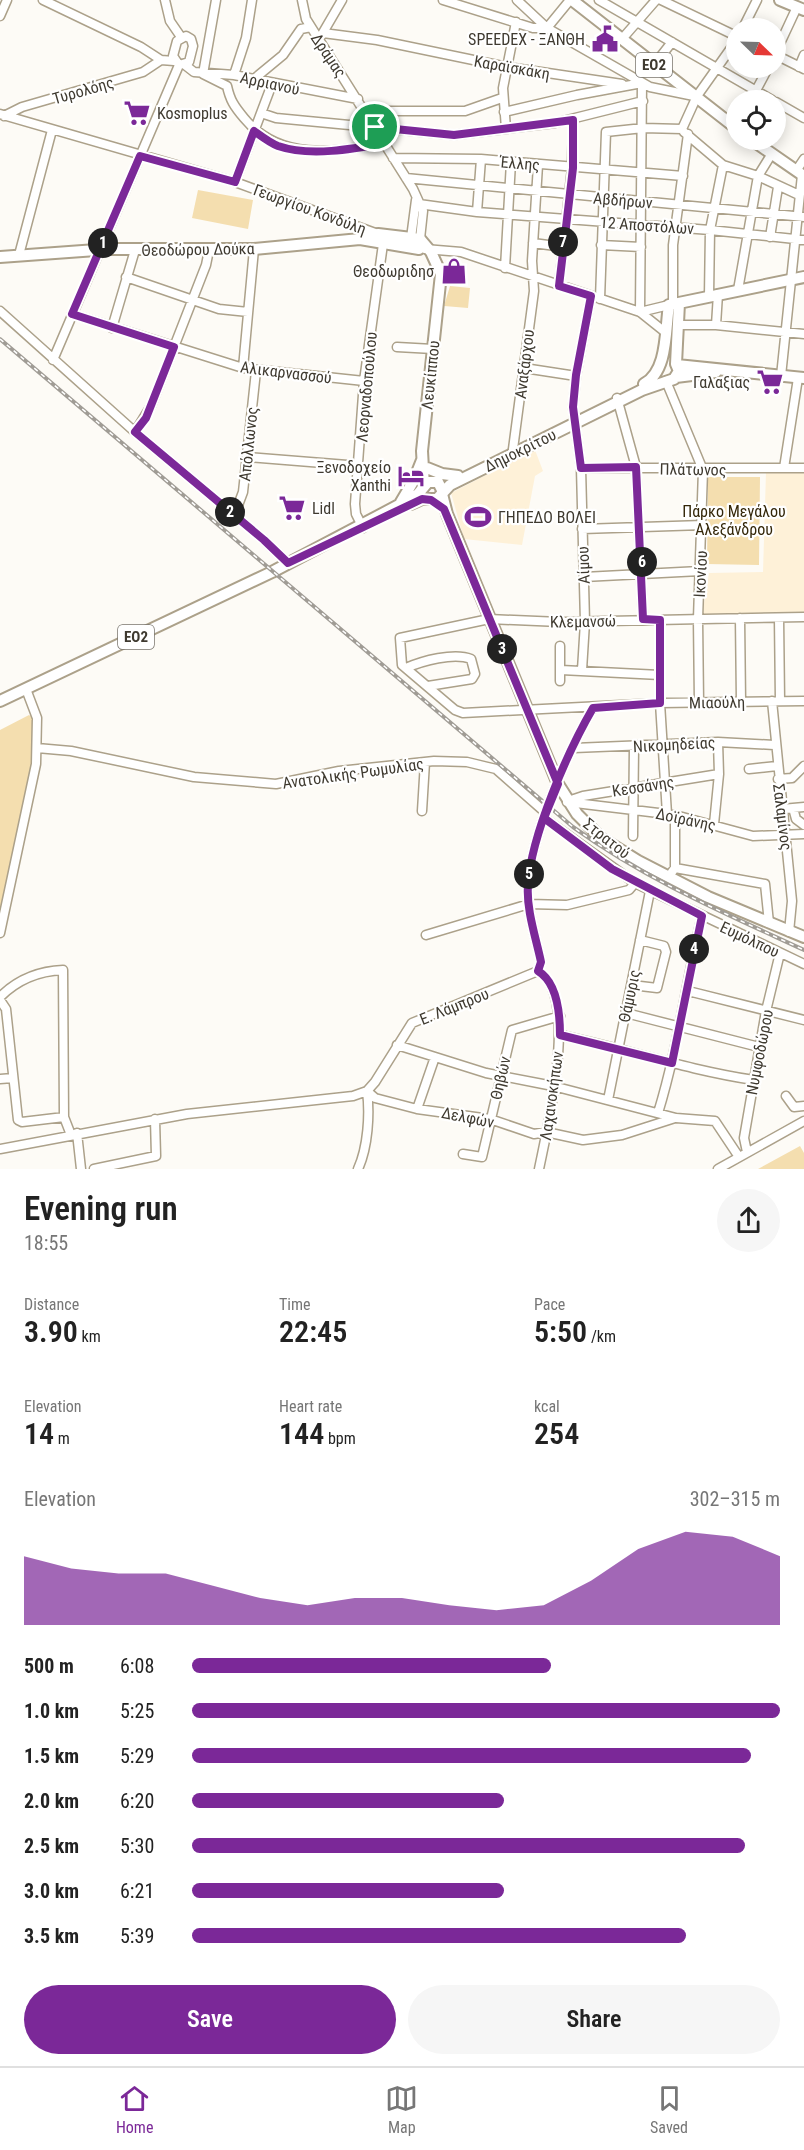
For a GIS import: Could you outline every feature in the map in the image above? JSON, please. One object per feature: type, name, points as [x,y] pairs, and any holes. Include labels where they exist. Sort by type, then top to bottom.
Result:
[{"type":"main road","name":"ΕΟ2","points":[[571,0],[726,120]]},
{"type":"main road","points":[[780,0],[801,9]]},
{"type":"main road","points":[[765,150],[801,174]]},
{"type":"main road","name":"Θεοδώρου Δούκα","points":[[0,257],[100,249],[254,249],[360,239],[419,244]]},
{"type":"main road","name":"Λευκίππου","points":[[419,244],[437,264],[441,274],[422,454],[426,493]]},
{"type":"main road","name":"Λευκίππου","points":[[419,244],[432,271],[438,298]]},
{"type":"main road","points":[[674,304],[804,277]]},
{"type":"main road","points":[[674,304],[678,325],[676,365],[669,380],[659,376],[665,332],[674,304]]},
{"type":"main road","points":[[660,367],[670,361],[676,365],[708,367],[720,371],[801,378]]},
{"type":"main road","name":"Δημοκρίτου","points":[[618,400],[650,381],[660,367]]},
{"type":"main road","name":"Δημοκρίτου","points":[[440,487],[450,485],[618,400],[669,380],[720,371]]},
{"type":"main road","name":"Δημοκρίτου","points":[[440,487],[513,449],[573,422]]},
{"type":"main road","points":[[399,505],[414,480],[422,454]]},
{"type":"main road","name":"Λευκίππου","points":[[422,454],[427,468],[440,487]]},
{"type":"main road","points":[[427,468],[442,474],[458,476]]},
{"type":"main road","name":"ΕΟ2","points":[[428,482],[440,487],[437,499],[426,493],[428,482]]},
{"type":"main road","name":"Στρατού","points":[[440,487],[447,514],[489,619],[567,802],[601,838],[669,878],[804,937]]},
{"type":"main road","name":"ΕΟ2","points":[[361,526],[426,493]]},
{"type":"main road","name":"ΕΟ2","points":[[0,701],[288,563],[426,493]]},
{"type":"main road","name":"Στρατού","points":[[426,493],[447,514]]},
{"type":"street","points":[[0,16],[7,0]]},
{"type":"street","points":[[43,0],[63,4],[161,60],[180,64],[190,58],[194,43],[189,37],[181,37],[177,41],[180,64],[53,360]]},
{"type":"street","points":[[165,0],[170,21],[181,37]]},
{"type":"street","points":[[216,0],[202,74],[227,86],[229,100],[254,131],[278,146],[305,150],[385,143]]},
{"type":"street","points":[[234,75],[246,38],[252,0]]},
{"type":"street","name":"Δράμας","points":[[303,0],[306,28],[321,36],[418,202]]},
{"type":"street","points":[[321,36],[342,0]]},
{"type":"street","points":[[443,0],[516,22],[547,28]]},
{"type":"street","points":[[517,0],[547,28],[642,83],[654,89],[697,96]]},
{"type":"street","points":[[547,28],[571,0]]},
{"type":"street","points":[[599,0],[753,90]]},
{"type":"street","points":[[622,39],[656,0]]},
{"type":"street","points":[[662,0],[726,31]]},
{"type":"street","points":[[748,18],[757,0]]},
{"type":"street","points":[[786,36],[801,9]]},
{"type":"street","points":[[506,129],[502,98],[516,22]]},
{"type":"street","points":[[255,79],[283,55],[306,28]]},
{"type":"street","name":"Καραϊσκάκη","points":[[321,36],[388,42],[507,67],[631,85]]},
{"type":"street","points":[[654,65],[672,42]]},
{"type":"street","points":[[640,312],[674,304],[675,227],[683,176],[685,132],[697,96],[726,55]]},
{"type":"street","points":[[786,59],[802,68],[804,56]]},
{"type":"street","name":"Τυρολόης","points":[[2,115],[21,107],[143,72],[161,60]]},
{"type":"street","name":"Αρριανού","points":[[180,64],[202,74],[234,75],[358,99]]},
{"type":"street","points":[[504,112],[642,83]]},
{"type":"street","points":[[640,312],[642,83]]},
{"type":"street","points":[[235,182],[272,84]]},
{"type":"street","points":[[365,111],[459,112],[502,98]]},
{"type":"street","points":[[261,112],[276,118],[454,135],[573,120],[643,101]]},
{"type":"street","points":[[786,108],[804,118]]},
{"type":"street","name":"Γεωργίου Κονδύλη","points":[[2,115],[235,182],[380,239]]},
{"type":"street","points":[[559,286],[573,168],[573,120]]},
{"type":"street","points":[[643,128],[685,132],[723,165],[758,176],[798,195]]},
{"type":"street","name":"Αίμου","points":[[582,670],[585,622],[581,468],[573,422],[576,375],[596,298],[601,246],[606,132],[643,128]]},
{"type":"street","points":[[19,255],[52,130]]},
{"type":"street","points":[[738,290],[758,176],[771,155]]},
{"type":"street","name":"Έλλης","points":[[393,158],[481,159],[683,176]]},
{"type":"street","points":[[477,212],[481,159]]},
{"type":"street","points":[[781,376],[794,240],[800,217],[798,195],[804,159]]},
{"type":"street","points":[[505,268],[511,162]]},
{"type":"street","name":"Αναξάρχου","points":[[513,449],[533,278],[538,165]]},
{"type":"street","points":[[716,325],[710,230],[723,165]]},
{"type":"street","name":"Αβδήρων","points":[[406,178],[800,217]]},
{"type":"street","points":[[770,237],[778,187]]},
{"type":"street","points":[[418,202],[419,244],[461,252],[640,312],[665,332]]},
{"type":"street","name":"12 Αποστόλων","points":[[418,202],[477,212],[640,224],[804,240]]},
{"type":"street","name":"Λεορναδοπούλου","points":[[361,526],[355,504],[360,466],[364,381],[380,239]]},
{"type":"street","points":[[533,243],[563,247]]},
{"type":"street","points":[[601,246],[641,247]]},
{"type":"street","points":[[243,368],[254,249]]},
{"type":"street","points":[[112,328],[135,250]]},
{"type":"street","points":[[135,432],[146,418],[206,265],[209,250]]},
{"type":"street","points":[[437,264],[450,255],[461,252]]},
{"type":"street","points":[[126,277],[219,309],[248,312]]},
{"type":"street","points":[[0,311],[135,432],[288,563]]},
{"type":"street","name":"Αλικαρνασσού","points":[[72,314],[243,368],[364,381]]},
{"type":"street","points":[[678,325],[716,325],[804,334]]},
{"type":"street","points":[[397,347],[433,349]]},
{"type":"street","points":[[524,368],[576,375]]},
{"type":"street","name":"Απόλλωνος","points":[[234,516],[242,498],[256,370]]},
{"type":"street","points":[[784,468],[801,378]]},
{"type":"street","name":"Ικονίου","points":[[669,380],[704,470],[698,619],[699,703]]},
{"type":"street","points":[[618,400],[636,467],[643,619]]},
{"type":"street","points":[[247,457],[360,466]]},
{"type":"street","name":"Πλάτωνος","points":[[581,468],[636,467],[704,470],[804,468]]},
{"type":"street","points":[[582,529],[703,525]]},
{"type":"street","points":[[584,578],[700,571]]},
{"type":"street","name":"Κλεμανσώ","points":[[406,668],[401,662],[400,638],[489,619],[585,622],[804,617]]},
{"type":"street","points":[[740,618],[741,702]]},
{"type":"street","name":"Σαλαμίνος","points":[[779,618],[774,744],[787,835],[792,901],[789,932]]},
{"type":"street","points":[[660,620],[660,703],[665,782],[671,815],[675,868],[669,878]]},
{"type":"street","points":[[497,637],[510,621]]},
{"type":"street","points":[[560,646],[560,681]]},
{"type":"street","points":[[406,668],[432,661],[464,657],[471,659],[475,674],[472,679],[428,686]]},
{"type":"street","name":"Μιαούλη","points":[[406,668],[461,713],[660,703],[804,701]]},
{"type":"street","points":[[561,670],[660,675]]},
{"type":"street","points":[[0,933],[37,748],[37,718],[26,689]]},
{"type":"street","points":[[538,971],[541,962],[527,886],[530,870],[545,816],[593,708]]},
{"type":"street","points":[[714,824],[719,774],[718,742]]},
{"type":"street","name":"Νικομηδείας","points":[[574,748],[718,742],[774,744]]},
{"type":"street","points":[[633,747],[633,836]]},
{"type":"street","name":"Ανατολικής Ρωμυλίας","points":[[37,748],[71,752],[194,777],[276,784],[339,771],[425,762],[466,762],[496,769],[545,816]]},
{"type":"street","points":[[422,811],[425,762]]},
{"type":"street","points":[[749,769],[777,766]]},
{"type":"street","points":[[778,779],[792,778],[804,766]]},
{"type":"street","name":"Κεσσάνης","points":[[567,802],[583,796],[719,774]]},
{"type":"street","name":"Δοϊράνης","points":[[567,802],[633,808],[714,824],[753,836],[804,834]]},
{"type":"street","points":[[782,809],[804,807]]},
{"type":"street","points":[[793,808],[796,819],[804,825]]},
{"type":"street","name":"Ευμόλπου","points":[[545,816],[635,883],[804,964]]},
{"type":"street","points":[[675,868],[765,884],[769,923]]},
{"type":"street","points":[[426,935],[529,904],[567,905],[629,890],[635,883]]},
{"type":"street","name":"Θάμυρις","points":[[608,1100],[650,891]]},
{"type":"street","points":[[658,1113],[681,1027],[693,953],[702,916]]},
{"type":"street","points":[[632,985],[657,988],[666,952],[664,946],[640,940]]},
{"type":"street","name":"Νυμφοδώρου","points":[[743,1154],[759,1047],[780,953]]},
{"type":"street","points":[[64,1117],[22,1122],[18,1120],[6,1009],[0,998],[13,986],[35,974],[63,970],[64,1117],[74,1134],[81,1169]]},
{"type":"street","name":"Λαχανοκήπων","points":[[538,971],[548,978],[560,1016],[560,1035],[539,1169]]},
{"type":"street","name":"Ε. Λάμπρου","points":[[367,1091],[412,1023],[538,971]]},
{"type":"street","points":[[688,991],[804,1020]]},
{"type":"street","points":[[626,1013],[759,1047]]},
{"type":"street","name":"Θηβών","points":[[463,1154],[482,1157],[512,1030],[560,1016]]},
{"type":"street","points":[[560,1035],[705,1072],[754,1080]]},
{"type":"street","points":[[397,1045],[501,1076],[553,1086],[676,1118],[715,1121],[730,1142],[743,1154]]},
{"type":"street","points":[[417,1108],[435,1058]]},
{"type":"street","points":[[0,1079],[13,1078]]},
{"type":"street","points":[[0,1149],[155,1119],[324,1100],[367,1091],[363,1158],[358,1169]]},
{"type":"street","name":"Δελφών","points":[[367,1091],[375,1098],[417,1108],[490,1119],[534,1134],[546,1132],[583,1140],[622,1135],[676,1118]]},
{"type":"street","points":[[718,1169],[804,1120],[802,1106],[795,1107],[786,1096]]},
{"type":"street","points":[[94,1169],[156,1156],[155,1119]]},
{"type":"street","points":[[730,1142],[744,1138]]},
{"type":"shaded area","points":[[535,450],[543,471],[535,476],[522,545],[464,539],[451,493]]},
{"type":"shaded area","points":[[766,472],[804,472],[804,613],[702,615],[709,573],[763,572]]},
{"type":"green space","points":[[198,190],[253,200],[248,229],[192,218]]},
{"type":"green space","points":[[450,286],[470,288],[468,308],[444,306]]},
{"type":"green space","name":"Πάρκο Μεγάλου Αλεξάνδρου","points":[[708,477],[760,477],[759,565],[707,564]]},
{"type":"green space","points":[[29,715],[32,717],[35,754],[0,920],[0,730]]},
{"type":"green space","points":[[800,1146],[804,1153],[804,1169],[758,1169]]},
{"type":"railway","points":[[0,339],[573,827],[657,879],[804,950]]},
{"type":"place","name":"SPEEDEX - ΞΑΝΘΗ","points":[[605,39]]},
{"type":"place","name":"Kosmoplus","points":[[137,113]]},
{"type":"place","name":"Θεοδωριδησ","points":[[454,271]]},
{"type":"place","name":"Γαλαξιας","points":[[770,382]]},
{"type":"place","name":"Ξενοδοχείο Xanthi","points":[[411,476]]},
{"type":"place","name":"Lidl","points":[[292,508]]},
{"type":"place","name":"ΓΗΠΕΔΟ ΒΟΛΕΙ","points":[[478,517]]},
{"type":"route","points":[[375,127],[385,143],[340,149],[305,150],[278,146],[254,131],[235,182],[140,156],[72,314],[174,347],[146,418],[135,432],[264,540],[288,563],[422,499],[428,498],[444,509],[526,710],[558,784],[548,806],[544,818],[574,841],[612,869],[650,891],[702,916],[672,1063],[560,1035],[558,1005],[548,978],[538,971],[541,962],[527,886],[535,848],[548,806],[593,708],[660,703],[660,620],[643,619],[636,467],[581,468],[574,424],[576,375],[591,296],[559,286],[573,168],[573,120],[454,135],[426,134],[375,127]]}]
